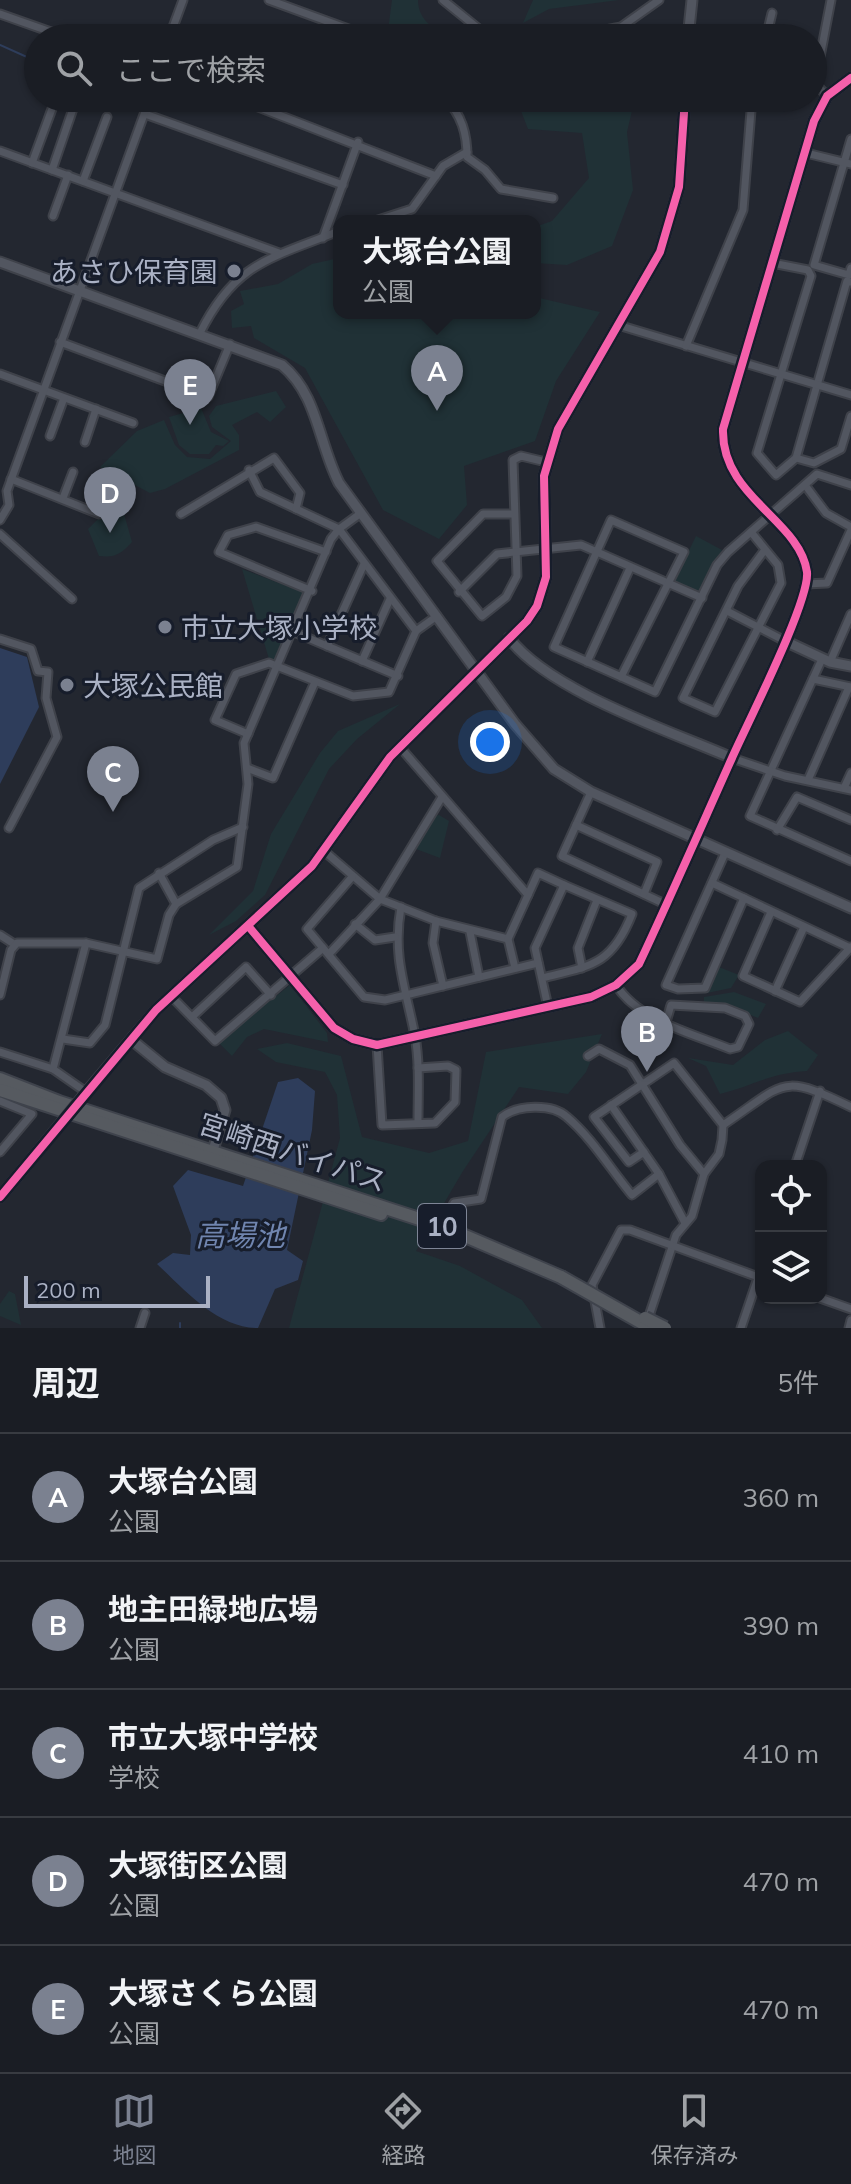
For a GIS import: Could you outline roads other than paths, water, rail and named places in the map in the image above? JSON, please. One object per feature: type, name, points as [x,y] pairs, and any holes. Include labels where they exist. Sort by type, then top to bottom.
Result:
[{"type":"highway","name":"宮崎西バイパス","points":[[0,1079],[211,1156]]},
{"type":"highway","name":"宮崎西バイパス","points":[[0,1090],[442,1230],[591,1293],[647,1328]]},
{"type":"highway","name":"宮崎西バイパス","points":[[560,1279],[647,1328]]},
{"type":"highway","points":[[591,1293],[665,1328]]},
{"type":"street","points":[[174,24],[183,0]]},
{"type":"street","points":[[269,0],[335,24]]},
{"type":"street","points":[[443,0],[473,24]]},
{"type":"street","points":[[625,24],[659,0]]},
{"type":"street","points":[[689,24],[692,0]]},
{"type":"street","points":[[827,32],[834,2],[831,0]]},
{"type":"street","points":[[769,24],[772,13]]},
{"type":"street","points":[[0,14],[28,24]]},
{"type":"street","points":[[827,96],[851,78]]},
{"type":"street","points":[[32,163],[51,112]]},
{"type":"street","points":[[52,170],[72,112]]},
{"type":"street","points":[[274,112],[358,142],[436,176]]},
{"type":"street","points":[[456,112],[466,135],[467,157],[485,170],[501,189],[553,198]]},
{"type":"street","points":[[0,1197],[171,996],[249,927],[324,851],[400,747],[527,621],[543,590],[546,462],[558,429],[660,252],[676,207],[684,112]]},
{"type":"street","points":[[686,346],[745,204],[751,112]]},
{"type":"street","points":[[249,927],[334,1028],[353,1039],[377,1045],[415,1039],[591,997],[616,985],[639,964],[785,641],[806,584],[807,570],[799,551],[733,474],[722,451],[723,429],[819,112]]},
{"type":"street","points":[[0,520],[9,505],[4,490],[11,479],[145,114],[343,185]]},
{"type":"street","points":[[83,181],[107,117]]},
{"type":"street","points":[[851,139],[848,163],[814,265],[849,275],[851,268]]},
{"type":"street","points":[[323,238],[358,142]]},
{"type":"street","points":[[0,151],[279,253]]},
{"type":"street","points":[[394,215],[412,209],[443,166],[467,152]]},
{"type":"street","points":[[806,153],[848,163]]},
{"type":"street","points":[[53,216],[68,175]]},
{"type":"street","points":[[200,333],[226,290],[244,274],[279,253],[333,234]]},
{"type":"street","points":[[0,262],[282,365],[302,384],[328,461],[361,513],[554,769],[591,792],[851,908]]},
{"type":"street","points":[[772,263],[808,270],[811,276],[757,453],[776,475],[796,458],[847,281],[851,282]]},
{"type":"street","points":[[618,325],[851,395]]},
{"type":"street","points":[[60,342],[208,397],[230,344]]},
{"type":"street","points":[[0,374],[133,423]]},
{"type":"street","points":[[50,436],[64,398]]},
{"type":"street","points":[[85,442],[96,409]]},
{"type":"street","points":[[796,458],[814,463],[841,449],[851,416]]},
{"type":"street","points":[[513,514],[483,514],[437,561],[459,592],[482,616],[513,587],[517,576],[513,460],[521,456],[546,462]]},
{"type":"street","points":[[181,514],[271,458],[278,460],[300,493],[296,509]]},
{"type":"street","points":[[249,470],[260,492],[339,529],[416,631]]},
{"type":"street","points":[[63,498],[73,472]]},
{"type":"street","points":[[621,677],[684,552],[611,520],[554,647],[587,662],[621,677],[655,692],[717,565],[817,474],[825,474],[851,485]]},
{"type":"street","points":[[11,479],[99,514]]},
{"type":"street","points":[[805,485],[826,513],[851,528],[827,583],[806,584]]},
{"type":"street","points":[[0,935],[14,944],[86,943],[157,959],[169,915],[176,904],[237,867],[247,768],[244,743],[312,591],[326,552],[339,529],[361,513]]},
{"type":"street","points":[[312,591],[219,552],[228,535],[256,527],[326,552]]},
{"type":"street","points":[[751,532],[778,565],[781,583],[719,710],[715,712],[683,698],[747,571],[764,551]]},
{"type":"street","points":[[0,534],[72,599]]},
{"type":"street","points":[[459,592],[497,554],[581,545],[702,598]]},
{"type":"street","points":[[327,646],[364,564]]},
{"type":"street","points":[[587,662],[630,568]]},
{"type":"street","points":[[362,661],[390,599]]},
{"type":"street","points":[[727,611],[826,660],[851,666]]},
{"type":"street","points":[[851,614],[813,679],[750,816],[851,861]]},
{"type":"street","points":[[248,734],[215,720],[236,674],[269,663],[362,697],[389,692],[416,631],[437,616]]},
{"type":"street","points":[[294,632],[398,676]]},
{"type":"street","points":[[509,638],[517,649],[568,686],[732,758],[771,771],[848,789],[851,773]]},
{"type":"street","points":[[0,639],[31,649],[38,671],[48,672],[46,698],[57,737],[9,828]]},
{"type":"street","points":[[808,780],[850,687],[813,679]]},
{"type":"street","points":[[247,768],[273,778],[315,682]]},
{"type":"street","points":[[400,747],[528,895]]},
{"type":"street","points":[[591,792],[562,856],[667,905]]},
{"type":"street","points":[[171,996],[215,1041],[326,951],[380,899],[442,797]]},
{"type":"street","points":[[777,830],[797,797],[851,820]]},
{"type":"street","points":[[576,825],[657,862],[644,894]]},
{"type":"street","points":[[63,1039],[90,1043],[105,1025],[121,949],[139,888],[159,873],[243,827]]},
{"type":"street","points":[[324,851],[380,899],[470,932],[508,939]]},
{"type":"street","points":[[725,853],[666,985],[678,989],[705,988],[744,898]]},
{"type":"street","points":[[159,873],[176,904]]},
{"type":"street","points":[[515,968],[508,939],[538,873],[632,914],[614,949],[596,964],[542,978]]},
{"type":"street","points":[[352,877],[307,929],[364,997],[377,1001],[538,963]]},
{"type":"street","points":[[712,883],[850,948],[800,1002],[743,976],[771,912]]},
{"type":"street","points":[[548,1007],[535,948],[564,885]]},
{"type":"street","points":[[582,968],[578,948],[597,900]]},
{"type":"street","points":[[401,907],[395,937],[415,1039],[418,1123]]},
{"type":"street","points":[[436,921],[433,943],[443,986]]},
{"type":"street","points":[[355,924],[375,940],[395,937]]},
{"type":"street","points":[[775,991],[804,927]]},
{"type":"street","points":[[470,932],[479,977]]},
{"type":"street","points":[[53,1069],[86,943]]},
{"type":"street","points":[[0,995],[14,944]]},
{"type":"street","points":[[192,1017],[246,967],[271,995]]},
{"type":"street","points":[[616,985],[627,1003],[666,1022],[730,1049],[738,1047],[749,1024],[745,1016],[725,1008],[671,1005],[666,1022]]},
{"type":"street","points":[[133,1041],[165,1067],[206,1085],[221,1098],[225,1110],[211,1156]]},
{"type":"street","points":[[377,1045],[382,1125],[435,1123],[455,1102],[456,1070],[448,1066],[418,1068]]},
{"type":"street","points":[[588,1056],[599,1049],[630,1065],[680,1145],[704,1174]]},
{"type":"street","points":[[0,1052],[53,1069],[85,1094]]},
{"type":"street","points":[[644,1152],[629,1162],[594,1117],[674,1063],[723,1125],[719,1154],[704,1174],[698,1205],[671,1248],[647,1328]]},
{"type":"street","points":[[723,1125],[780,1086],[801,1085],[851,1107]]},
{"type":"street","points":[[797,1160],[820,1091]]},
{"type":"street","points":[[0,1101],[32,1114],[0,1152]]},
{"type":"street","points":[[611,1105],[659,1174],[685,1223]]},
{"type":"street","points":[[442,1230],[454,1203],[481,1199],[502,1117],[510,1111],[530,1106],[565,1114],[632,1195],[659,1174]]},
{"type":"street","points":[[600,1328],[592,1285],[621,1230],[630,1230],[671,1248],[755,1273]]},
{"type":"street","points":[[741,1328],[755,1289]]},
{"type":"street","points":[[827,1300],[851,1309]]},
{"type":"street","points":[[140,1328],[145,1313]]},
{"type":"street","points":[[849,1328],[851,1320]]},
{"type":"water","points":[[0,648],[27,657],[39,707],[0,784]]},
{"type":"water","name":"高場池","points":[[298,1078],[315,1091],[312,1130],[287,1250],[303,1261],[298,1280],[275,1289],[258,1328],[243,1326],[215,1315],[157,1264],[173,1253],[190,1255],[191,1235],[173,1186],[188,1170],[243,1186],[278,1082]]},
{"type":"waterway","points":[[0,45],[24,56]]},
{"type":"waterway","points":[[180,1323],[180,1328]]},
{"type":"place","name":"あさひ保育園","points":[[234,271]]},
{"type":"place","name":"大塚台公園","points":[[437,411]]},
{"type":"place","name":"大塚さくら公園","points":[[190,425]]},
{"type":"place","name":"大塚街区公園","points":[[110,533]]},
{"type":"place","name":"市立大塚小学校","points":[[165,627]]},
{"type":"place","name":"大塚公民館","points":[[67,685]]},
{"type":"place","name":"市立大塚中学校","points":[[113,812]]},
{"type":"place","name":"地主田緑地広場","points":[[647,1072]]}]
